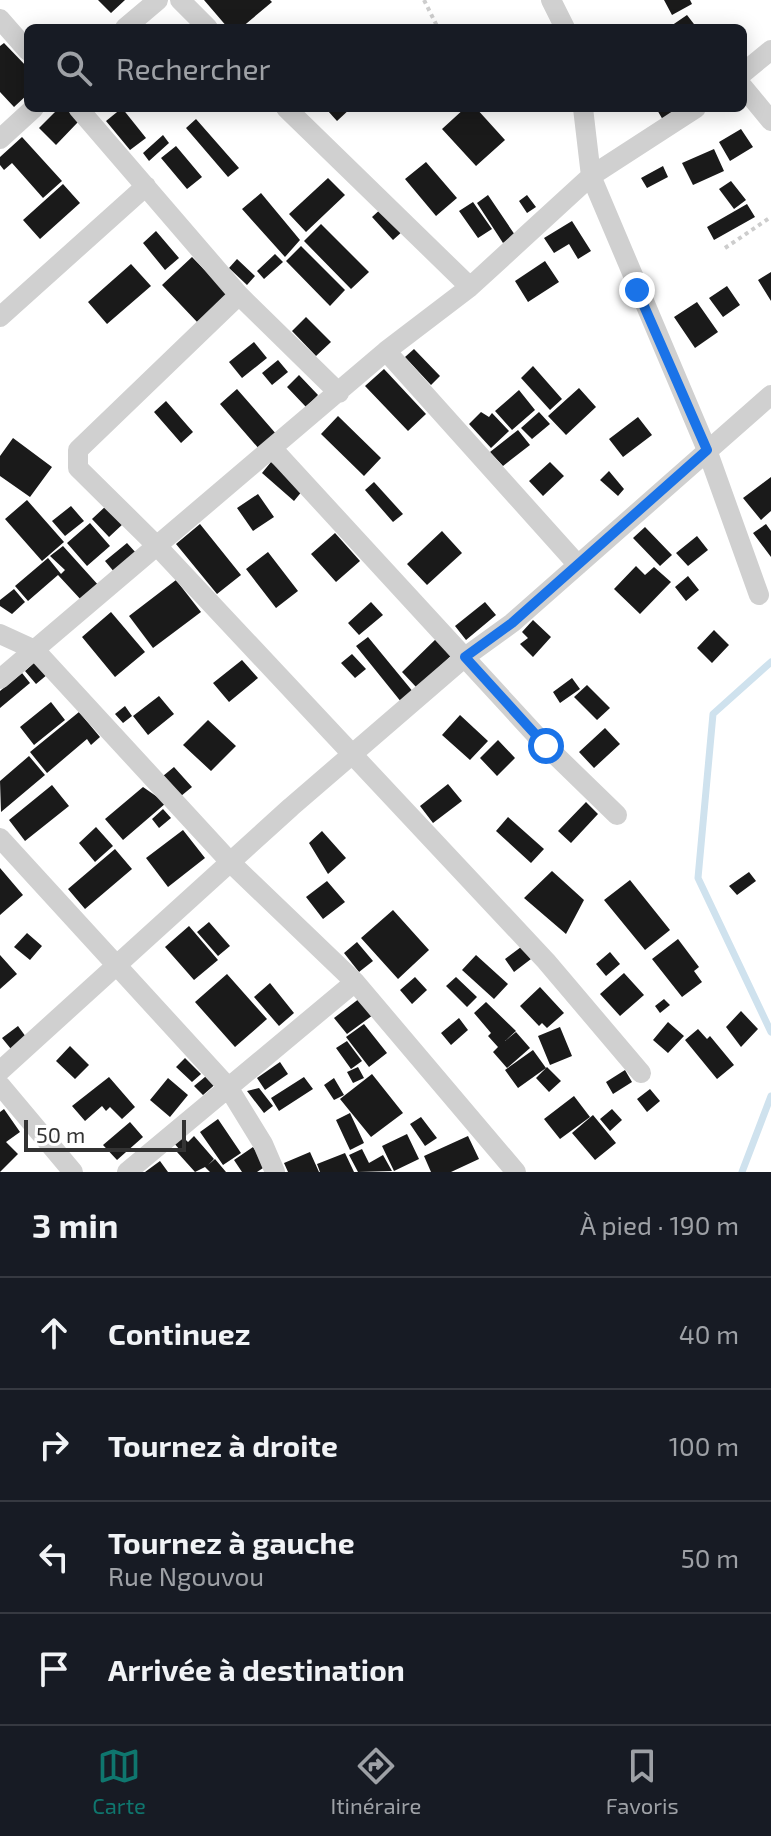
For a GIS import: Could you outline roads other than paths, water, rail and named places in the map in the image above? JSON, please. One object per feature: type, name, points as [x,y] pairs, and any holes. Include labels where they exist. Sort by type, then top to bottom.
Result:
[{"type":"street","points":[[130,24],[158,0]]},
{"type":"street","points":[[180,0],[204,24]]},
{"type":"street","points":[[551,0],[563,24]]},
{"type":"street","points":[[0,19],[24,46]]},
{"type":"street","points":[[747,70],[771,50]]},
{"type":"street","points":[[747,92],[771,121]]},
{"type":"street","points":[[0,139],[30,112]]},
{"type":"street","points":[[81,112],[239,295],[339,393]]},
{"type":"street","points":[[290,112],[470,287]]},
{"type":"street","points":[[583,112],[591,176],[707,450],[759,595]]},
{"type":"street","points":[[0,679],[386,351],[470,287],[591,176],[690,112]]},
{"type":"street","points":[[0,317],[146,186]]},
{"type":"street","points":[[239,295],[78,450],[78,468],[158,547],[546,961],[641,1073]]},
{"type":"street","points":[[386,351],[578,565]]},
{"type":"street","points":[[0,1071],[117,963],[232,864],[291,807],[465,657],[512,623],[771,395]]},
{"type":"street","points":[[272,448],[546,746],[617,815]]},
{"type":"street","points":[[0,634],[35,650],[232,864],[355,982],[516,1172]]},
{"type":"street","points":[[0,838],[228,1087],[263,1144],[275,1172]]},
{"type":"street","points":[[127,1172],[355,982]]},
{"type":"street","points":[[0,1085],[73,1172]]},
{"type":"waterway","points":[[771,662],[713,714],[698,878],[771,1032]]},
{"type":"waterway","points":[[742,1172],[771,1096]]}]
